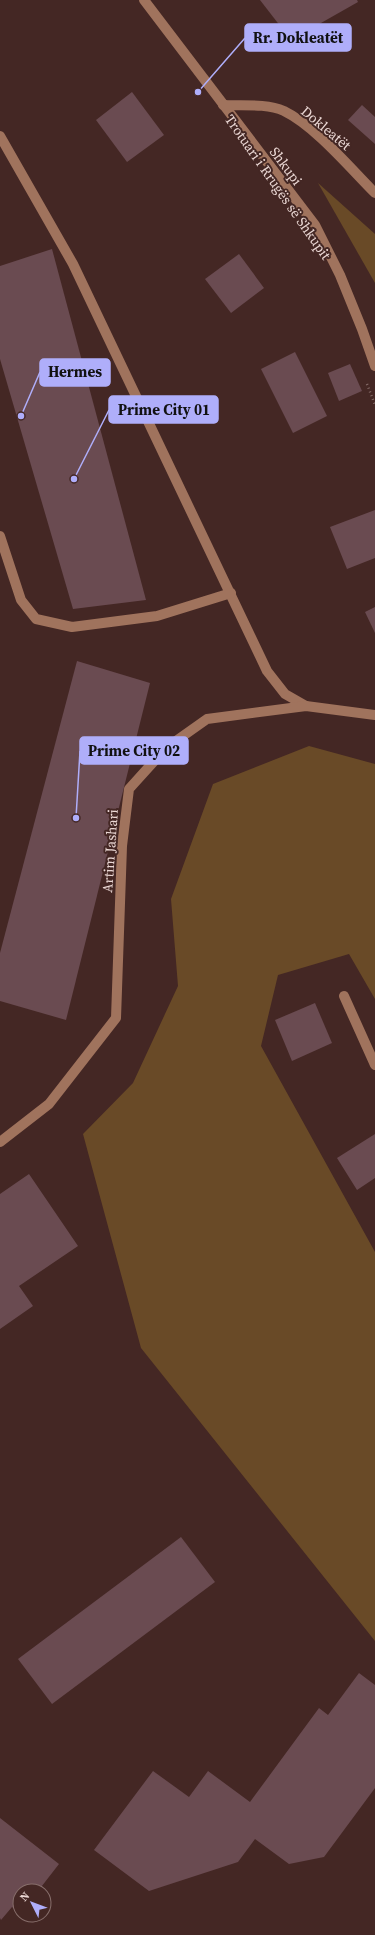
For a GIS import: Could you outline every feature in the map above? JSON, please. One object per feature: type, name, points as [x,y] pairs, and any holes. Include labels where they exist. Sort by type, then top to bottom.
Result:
[{"type":"street","name":"Shkupi","points":[[144,0],[315,226],[340,275],[375,366]]},
{"type":"street","name":"Dokleatët","points":[[222,105],[259,106],[283,111],[308,127],[375,193]]},
{"type":"street","points":[[0,136],[73,264],[267,671],[285,694],[306,706]]},
{"type":"street","points":[[0,536],[21,600],[36,619],[72,627],[157,616],[230,593]]},
{"type":"street","name":"Artim Jashari","points":[[0,1142],[49,1104],[116,1018],[122,846],[129,789],[166,748],[207,719],[306,706],[375,715]]},
{"type":"street","points":[[344,996],[375,1065]]},
{"type":"path","points":[[367,383],[375,404]]},
{"type":"shaded area","points":[[318,183],[375,234],[375,283]]},
{"type":"shaded area","points":[[309,746],[375,764],[375,999],[349,954],[278,975],[261,1046],[375,1252],[375,1641],[141,1348],[83,1134],[133,1083],[178,986],[171,899],[213,784]]},
{"type":"building","points":[[260,0],[357,0],[358,2],[291,40]]},
{"type":"building","points":[[132,92],[164,135],[127,162],[96,120]]},
{"type":"building","points":[[362,105],[375,117],[375,144],[348,120]]},
{"type":"building","points":[[52,249],[146,600],[73,609],[0,359],[0,266]]},
{"type":"building","points":[[239,254],[264,288],[231,313],[205,279]]},
{"type":"building","points":[[295,352],[327,416],[293,433],[261,369]]},
{"type":"building","points":[[350,364],[362,391],[339,401],[328,373]]},
{"type":"building","points":[[375,510],[375,558],[347,569],[330,527]]},
{"type":"building","points":[[375,607],[375,633],[365,612]]},
{"type":"building","points":[[77,661],[150,683],[66,1020],[0,1001],[0,953]]},
{"type":"building","points":[[315,1003],[332,1043],[292,1061],[275,1020]]},
{"type":"building","points":[[375,1134],[375,1178],[357,1190],[337,1158]]},
{"type":"building","points":[[29,1174],[78,1246],[19,1286],[33,1306],[0,1329],[0,1194]]},
{"type":"building","points":[[181,1537],[215,1582],[52,1704],[18,1659]]},
{"type":"building","points":[[359,1673],[375,1685],[375,1788],[324,1857],[289,1864],[255,1839],[238,1862],[149,1891],[94,1850],[153,1771],[189,1797],[208,1771],[250,1802],[319,1708],[328,1715]]},
{"type":"building","points":[[0,1818],[59,1864],[44,1883],[12,1883],[12,1907],[1,1920]]},
{"type":"place","name":"Rr. Dokleatët","points":[[198,92]]},
{"type":"place","name":"Hermes","points":[[21,416]]},
{"type":"place","name":"Prime City 01","points":[[74,479]]},
{"type":"place","name":"Prime City 02","points":[[76,818]]}]
